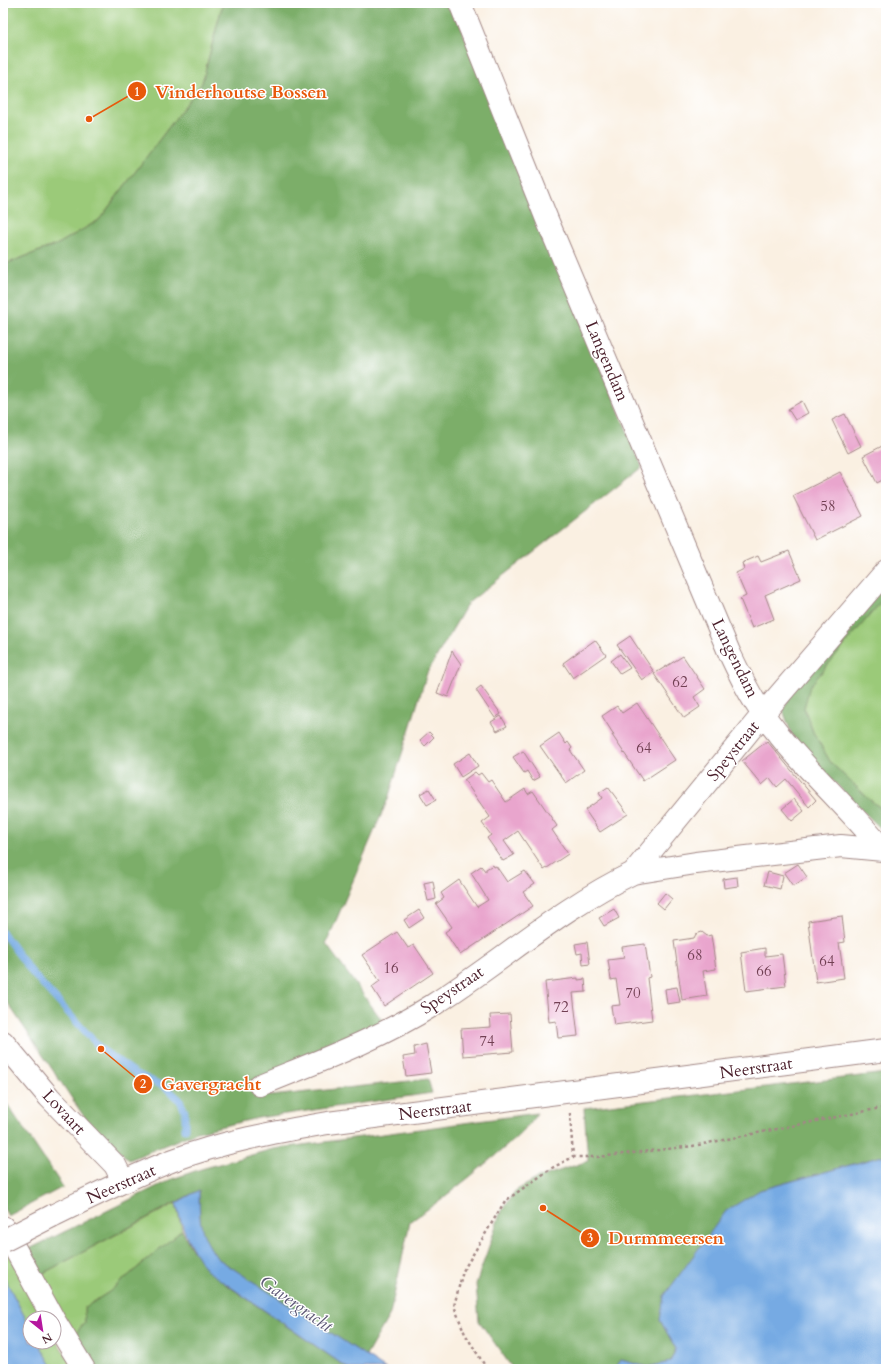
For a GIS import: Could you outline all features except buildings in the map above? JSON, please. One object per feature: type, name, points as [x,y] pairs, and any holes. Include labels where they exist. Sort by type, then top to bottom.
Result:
[{"type":"street","name":"Langendam","points":[[460,3],[548,222],[729,652],[746,688],[763,714]]},
{"type":"street","points":[[763,714],[886,571]]},
{"type":"street","name":"Speystraat","points":[[633,873],[763,714],[785,741],[860,822],[884,851]]},
{"type":"street","name":"Speystraat","points":[[260,1086],[393,1029],[434,1004],[545,925],[607,886],[633,873],[696,863],[841,846],[884,851]]},
{"type":"street","name":"Lovaart","points":[[3,1042],[49,1097],[115,1166],[124,1181]]},
{"type":"street","name":"Neerstraat","points":[[3,1241],[124,1181],[172,1161],[267,1134],[328,1123],[568,1093],[886,1050]]},
{"type":"street","points":[[3,1227],[48,1310]]},
{"type":"street","points":[[62,1334],[84,1369]]},
{"type":"path","points":[[568,1093],[573,1157]]},
{"type":"path","points":[[487,1369],[465,1334],[454,1306],[463,1271],[505,1201],[552,1168],[573,1157],[598,1156],[693,1146],[886,1107]]},
{"type":"green space","points":[[3,3],[223,3],[202,83],[99,220],[58,244],[3,265]]},
{"type":"green space","points":[[223,3],[451,3],[642,467],[468,603],[427,673],[388,799],[326,944],[387,1027],[253,1083],[271,1096],[428,1079],[432,1093],[258,1118],[197,1132],[129,1160],[87,1121],[3,996],[3,265],[58,244],[99,220],[202,83]]},
{"type":"green space","points":[[886,580],[886,596],[810,686],[804,708],[813,732],[831,763],[870,800],[886,812],[886,834],[805,753],[791,733],[783,710],[793,689]]},
{"type":"green space","points":[[886,596],[886,812],[870,800],[831,763],[813,732],[804,708],[809,686]]},
{"type":"green space","points":[[886,1073],[886,1155],[760,1190],[660,1320],[676,1349],[670,1362],[647,1367],[621,1360],[615,1369],[513,1369],[479,1321],[476,1284],[500,1214],[515,1191],[538,1178],[588,1161],[584,1108]]},
{"type":"green space","points":[[3,1098],[63,1187],[8,1216],[3,1207]]},
{"type":"green space","points":[[537,1113],[528,1126],[511,1142],[462,1183],[410,1222],[390,1314],[366,1356],[217,1258],[204,1239],[200,1226],[199,1190],[38,1276],[25,1251],[172,1179],[201,1169],[273,1149]]},
{"type":"green space","points":[[176,1203],[182,1230],[109,1292],[84,1308],[85,1322],[74,1336],[62,1316],[62,1310],[58,1310],[38,1276]]},
{"type":"green space","points":[[182,1230],[191,1248],[224,1283],[349,1369],[97,1369],[74,1336],[85,1322],[84,1308],[109,1292]]},
{"type":"green space","points":[[3,1243],[40,1310],[22,1310],[22,1312],[3,1275]]},
{"type":"green space","points":[[62,1349],[75,1369],[54,1369],[43,1350]]},
{"type":"water","points":[[886,1155],[886,1369],[615,1369],[621,1360],[647,1367],[670,1362],[676,1349],[660,1320],[664,1296],[726,1211],[760,1190]]},
{"type":"water","points":[[199,1190],[201,1226],[206,1240],[217,1258],[386,1369],[349,1369],[206,1270],[187,1238],[176,1203]]},
{"type":"water","points":[[3,1275],[22,1312],[22,1350],[43,1350],[54,1369],[3,1369]]},
{"type":"waterway","name":"Gavergracht","points":[[3,933],[33,974],[101,1049],[137,1074],[165,1087],[179,1099],[185,1111],[185,1129]]},
{"type":"place","name":"Vinderhoutse Bossen","points":[[89,119]]},
{"type":"place","name":"Gavergracht","points":[[101,1049]]},
{"type":"place","name":"Durmmeersen","points":[[543,1208]]}]
